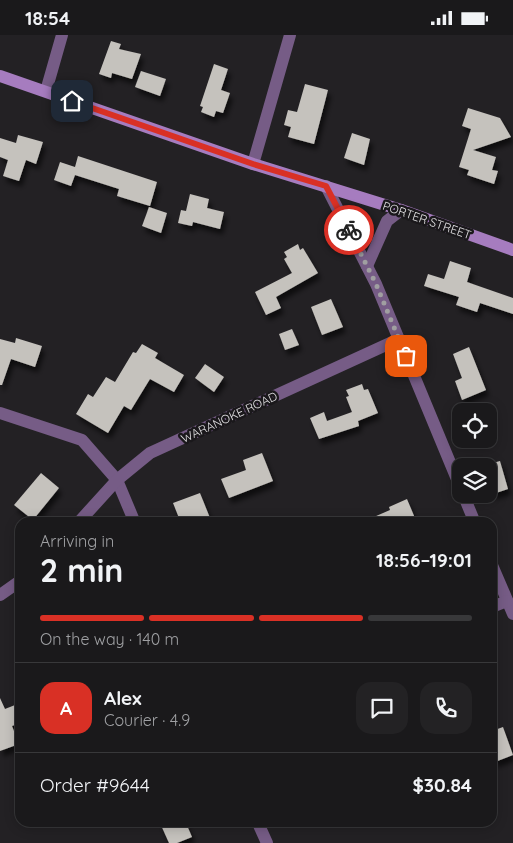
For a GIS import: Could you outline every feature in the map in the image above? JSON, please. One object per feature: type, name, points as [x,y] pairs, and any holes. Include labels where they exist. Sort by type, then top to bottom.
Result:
[{"type":"street","points":[[46,91],[62,35]]},
{"type":"street","points":[[253,164],[290,35]]},
{"type":"street","name":"PORTER STREET","points":[[0,76],[253,164],[401,210],[513,250]]},
{"type":"street","points":[[326,186],[367,266],[400,339],[452,467]]},
{"type":"street","points":[[367,266],[388,221],[401,210]]},
{"type":"street","name":"WARANOKE ROAD","points":[[83,517],[117,480],[150,453],[400,339]]},
{"type":"street","points":[[0,413],[82,440],[117,480],[132,517]]},
{"type":"street","points":[[467,503],[473,517]]},
{"type":"street","points":[[497,577],[513,614]]},
{"type":"street","points":[[0,595],[15,584]]},
{"type":"street","points":[[497,605],[507,601]]},
{"type":"street","points":[[260,827],[266,843]]},
{"type":"building","points":[[111,41],[121,44],[119,49],[141,54],[132,79],[112,73],[111,78],[99,74]]},
{"type":"building","points":[[214,64],[228,69],[221,90],[230,93],[223,113],[216,111],[214,117],[201,112],[203,107],[200,106]]},
{"type":"building","points":[[141,71],[166,79],[160,96],[135,87]]},
{"type":"building","points":[[305,84],[328,90],[314,144],[288,137],[291,127],[284,125],[288,110],[297,112]]},
{"type":"building","points":[[468,108],[500,118],[511,137],[473,150],[496,157],[492,170],[498,171],[494,184],[467,175],[469,170],[459,167],[471,129],[462,126]]},
{"type":"building","points":[[352,133],[370,139],[364,165],[344,158]]},
{"type":"building","points":[[18,135],[43,142],[36,164],[26,160],[19,181],[3,176],[8,160],[0,157],[0,138],[16,143]]},
{"type":"building","points":[[78,156],[157,182],[150,206],[117,196],[119,189],[75,175],[71,186],[54,180],[60,162],[75,167]]},
{"type":"building","points":[[190,194],[209,199],[207,208],[224,212],[220,229],[193,222],[192,226],[178,223],[181,210],[186,211]]},
{"type":"building","points":[[149,207],[167,213],[161,233],[142,226]]},
{"type":"building","points":[[298,244],[300,250],[303,248],[318,273],[276,297],[281,308],[266,315],[255,292],[292,273],[284,259],[287,257],[284,252]]},
{"type":"building","points":[[450,261],[471,268],[467,282],[513,298],[513,314],[480,303],[477,312],[456,305],[459,297],[424,286],[428,274],[444,279]]},
{"type":"building","points":[[331,299],[343,327],[322,335],[311,307]]},
{"type":"building","points":[[292,329],[299,345],[285,350],[279,334]]},
{"type":"building","points":[[16,338],[42,346],[35,367],[11,359],[2,385],[0,385],[0,339],[15,343]]},
{"type":"building","points":[[142,344],[158,353],[155,358],[184,375],[174,392],[150,379],[131,410],[124,406],[108,433],[76,414],[88,394],[93,397],[106,377],[115,382],[133,352],[136,353]]},
{"type":"building","points":[[469,347],[486,390],[462,400],[455,381],[462,378],[453,354]]},
{"type":"building","points":[[205,364],[224,377],[214,392],[195,378]]},
{"type":"building","points":[[362,384],[364,390],[368,389],[378,413],[358,421],[359,426],[319,439],[310,418],[324,412],[327,421],[352,412],[346,397],[349,396],[346,390]]},
{"type":"building","points":[[262,453],[273,481],[229,498],[221,479],[246,470],[243,460]]},
{"type":"building","points":[[500,461],[508,489],[497,493],[497,462]]},
{"type":"building","points":[[41,473],[59,488],[35,517],[29,517],[14,505]]},
{"type":"building","points":[[200,493],[210,517],[179,517],[173,503]]},
{"type":"building","points":[[407,499],[414,517],[374,517],[390,510],[389,507]]},
{"type":"building","points":[[0,698],[5,709],[15,705],[15,725],[12,726],[15,734],[15,745],[0,751]]},
{"type":"building","points":[[503,727],[513,755],[497,761],[497,729]]},
{"type":"building","points":[[162,827],[188,827],[192,837],[177,843],[169,843]]},
{"type":"way so far","points":[[349,230],[376,284],[406,356]]},
{"type":"route","points":[[72,101],[253,164],[326,186],[349,230]]}]
